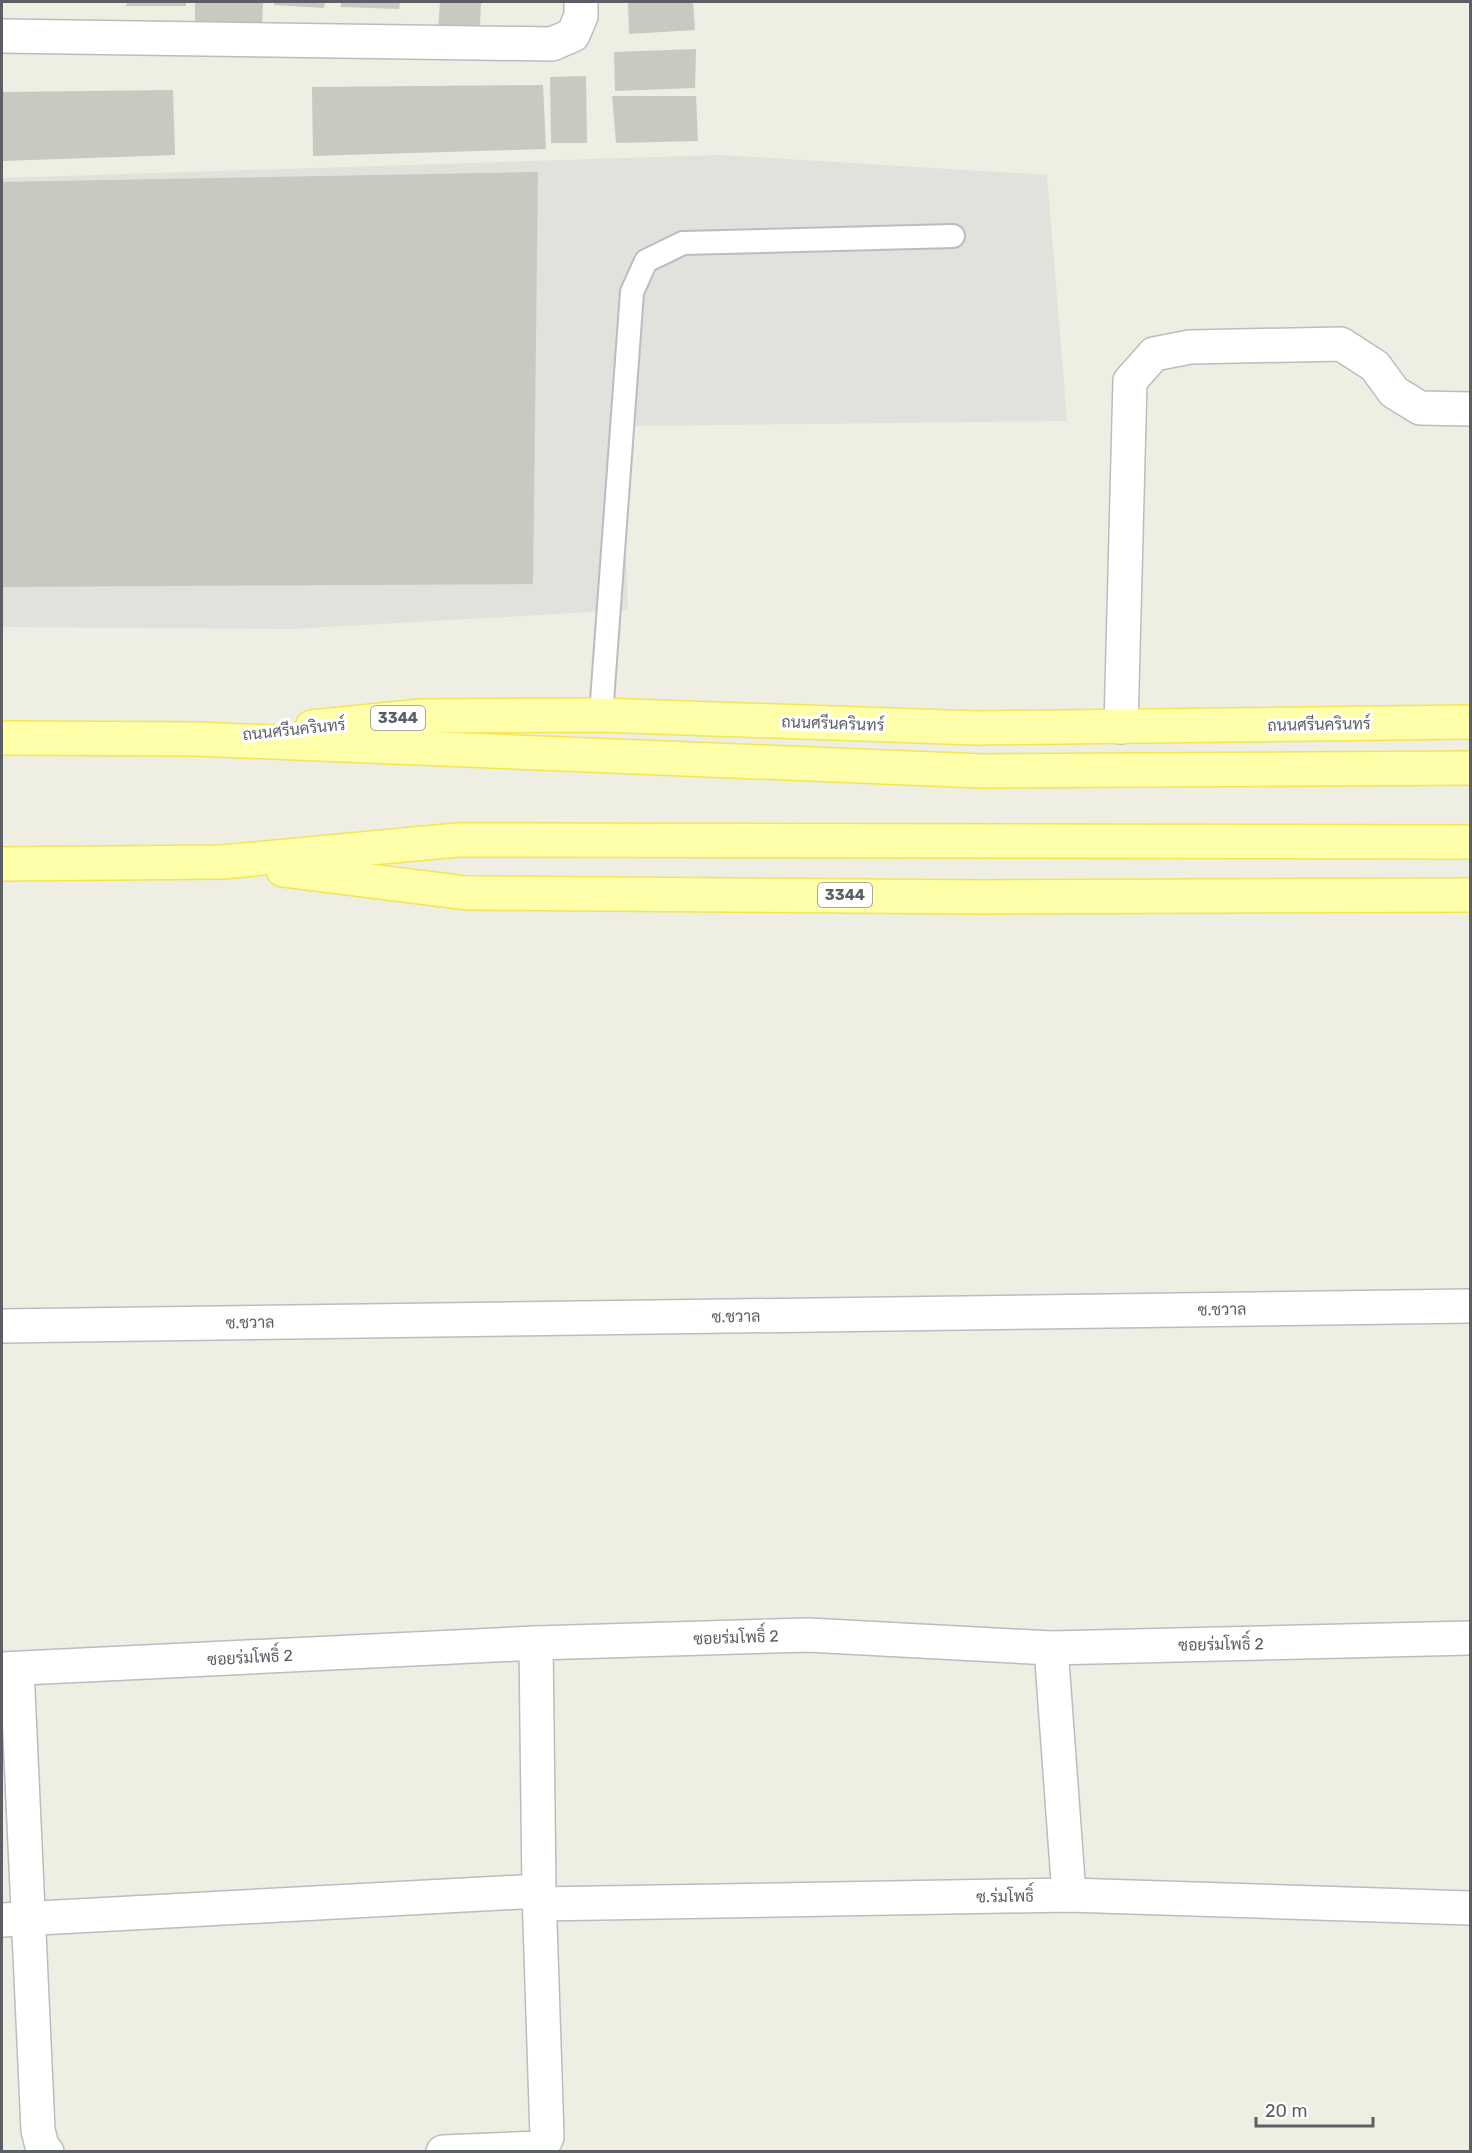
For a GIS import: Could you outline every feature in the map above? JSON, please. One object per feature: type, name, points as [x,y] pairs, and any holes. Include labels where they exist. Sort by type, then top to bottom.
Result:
[{"type":"main road","name":"ถนนศรีนครินทร์","points":[[197,739],[422,716],[601,715],[976,728],[1470,722]]},
{"type":"main road","name":"ถนนศรีนครินทร์","points":[[2,738],[197,739],[982,771],[1470,768]]},
{"type":"main road","name":"3344","points":[[2,864],[222,862],[457,840],[1470,842]]},
{"type":"main road","name":"3344","points":[[222,862],[467,893],[982,897],[1470,895]]},
{"type":"street","points":[[2,36],[552,44],[573,35],[581,16],[581,2]]},
{"type":"street","points":[[1121,727],[1130,381],[1154,354],[1190,347],[1341,344],[1375,366],[1394,392],[1420,408],[1470,408]]},
{"type":"street","name":"ซ.ชวาล","points":[[2,1326],[1470,1306]]},
{"type":"street","name":"ซอยร่มโพธิ์ 2","points":[[9,1669],[536,1643],[808,1635],[1051,1648],[1470,1638]]},
{"type":"street","points":[[443,2151],[537,2148],[544,2143],[547,2137],[539,1898],[536,1643]]},
{"type":"street","points":[[1051,1648],[1069,1895]]},
{"type":"street","points":[[9,1669],[16,1919],[38,2130],[42,2146],[47,2151]]},
{"type":"street","name":"ซ.ร่มโพธิ์","points":[[16,1919],[539,1898],[1069,1895],[1470,1908]]},
{"type":"lane","points":[[601,715],[632,292],[646,261],[683,243],[953,236]]},
{"type":"shaded area","points":[[720,155],[1047,175],[1067,421],[622,426],[628,610],[290,629],[2,627],[2,178]]},
{"type":"building","points":[[127,2],[186,2],[186,6],[126,6]]},
{"type":"building","points":[[195,2],[263,2],[262,25],[195,22]]},
{"type":"building","points":[[274,2],[325,2],[324,8],[274,5]]},
{"type":"building","points":[[341,2],[400,2],[399,9],[341,7]]},
{"type":"building","points":[[440,2],[481,2],[480,27],[438,30]]},
{"type":"building","points":[[628,2],[693,2],[695,30],[629,34]]},
{"type":"building","points":[[696,49],[695,88],[615,91],[614,52]]},
{"type":"building","points":[[586,76],[587,143],[551,143],[550,77]]},
{"type":"building","points":[[543,85],[546,149],[313,156],[312,87]]},
{"type":"building","points":[[173,90],[175,155],[2,161],[2,92]]},
{"type":"building","points":[[612,96],[696,96],[698,141],[616,143]]},
{"type":"building","points":[[538,172],[533,584],[2,587],[2,182]]}]
